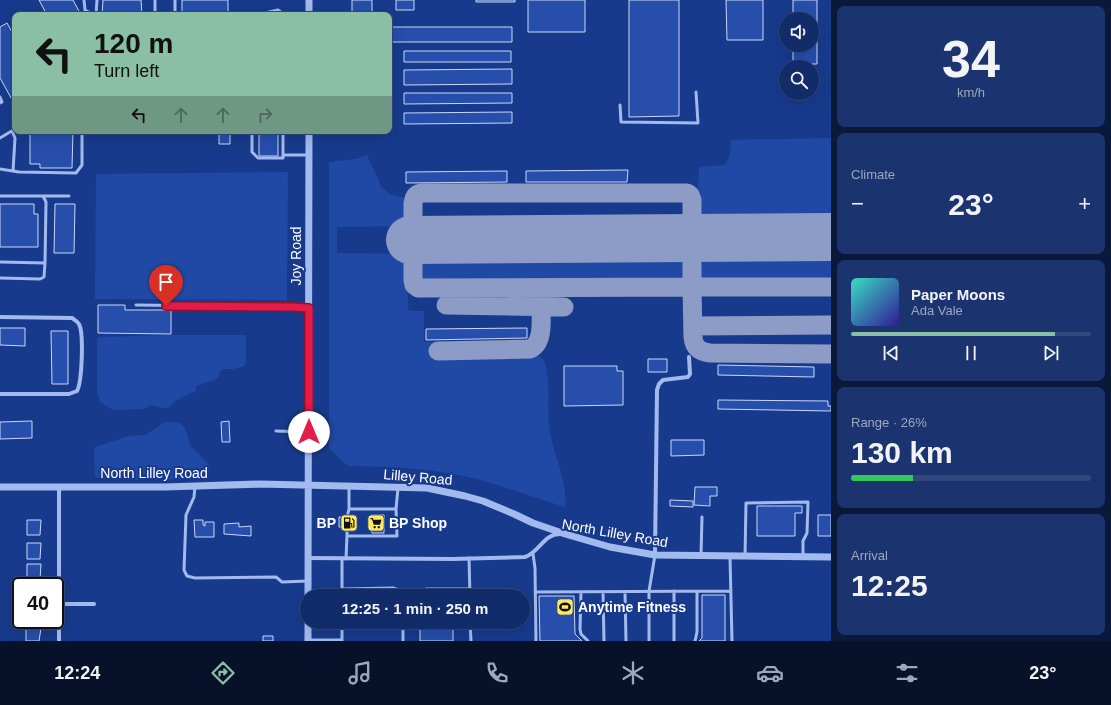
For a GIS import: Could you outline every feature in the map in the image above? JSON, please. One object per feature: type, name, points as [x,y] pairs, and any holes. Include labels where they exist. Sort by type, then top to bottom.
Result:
[{"type":"street","points":[[309,0],[309,12]]},
{"type":"street","name":"Joy Road","points":[[308,589],[309,134]]},
{"type":"street","points":[[0,318],[72,318],[79,324],[81,333],[81,379],[79,387],[74,393],[0,394]]},
{"type":"street","points":[[655,555],[657,390],[659,384],[663,380],[688,377],[690,374],[689,357]]},
{"type":"street","name":"North Lilley Road","points":[[0,487],[309,485]]},
{"type":"street","name":"Lilley Road","points":[[309,485],[427,488],[465,496],[565,534]]},
{"type":"street","points":[[59,487],[59,577]]},
{"type":"street","name":"North Lilley Road","points":[[533,554],[548,537],[556,534],[565,534],[610,547],[655,555],[701,557],[831,557]]},
{"type":"street","points":[[308,558],[526,557],[533,554]]},
{"type":"street","points":[[64,604],[94,604]]},
{"type":"street","points":[[59,629],[59,641]]},
{"type":"street","points":[[308,629],[308,641]]},
{"type":"lane","points":[[84,0],[86,10],[90,12]]},
{"type":"lane","points":[[95,12],[97,0]]},
{"type":"lane","points":[[155,0],[155,12]]},
{"type":"lane","points":[[175,0],[175,12]]},
{"type":"lane","points":[[269,12],[278,10],[281,12]]},
{"type":"lane","points":[[620,105],[622,122],[698,123],[696,92]]},
{"type":"lane","points":[[0,97],[2,102],[0,103]]},
{"type":"lane","points":[[0,138],[12,131]]},
{"type":"lane","points":[[13,171],[14,134]]},
{"type":"lane","points":[[0,169],[13,171],[76,173],[82,165],[82,134]]},
{"type":"lane","points":[[252,134],[252,152],[258,158],[283,158],[283,134]]},
{"type":"lane","points":[[283,155],[309,155]]},
{"type":"lane","points":[[0,196],[69,196]]},
{"type":"lane","points":[[0,278],[40,279],[44,277],[46,202],[42,196]]},
{"type":"lane","points":[[0,262],[45,263]]},
{"type":"lane","points":[[136,305],[309,308]]},
{"type":"lane","points":[[276,431],[309,432]]},
{"type":"lane","points":[[195,486],[194,497],[186,515],[184,570],[187,576],[195,578],[276,577],[282,582],[308,581]]},
{"type":"lane","points":[[347,517],[349,509],[349,486]]},
{"type":"lane","points":[[347,536],[397,536],[396,509],[399,487]]},
{"type":"lane","points":[[745,557],[746,503],[808,502],[808,533],[802,541],[803,557]]},
{"type":"lane","points":[[349,509],[396,509]]},
{"type":"lane","points":[[701,557],[702,517]]},
{"type":"lane","points":[[347,527],[342,589],[396,589]]},
{"type":"lane","points":[[533,554],[535,568],[536,641]]},
{"type":"lane","points":[[649,641],[649,592],[655,555]]},
{"type":"lane","points":[[730,557],[732,641]]},
{"type":"lane","points":[[469,558],[470,589]]},
{"type":"lane","points":[[674,591],[674,641]]},
{"type":"lane","points":[[695,641],[697,632],[697,591]]},
{"type":"lane","points":[[535,592],[731,591]]},
{"type":"lane","points":[[581,592],[580,629],[588,641]]},
{"type":"lane","points":[[603,592],[604,641]]},
{"type":"lane","points":[[625,592],[626,641]]},
{"type":"lane","points":[[308,641],[342,640],[342,629]]},
{"type":"lane","points":[[403,629],[403,641]]},
{"type":"lane","points":[[470,629],[470,641]]},
{"type":"shaded area","points":[[831,138],[831,224],[700,225],[697,215],[699,167],[725,165],[730,155],[731,140]]},
{"type":"shaded area","points":[[367,155],[382,188],[391,195],[407,198],[407,226],[337,227],[337,253],[407,254],[408,309],[410,311],[424,311],[424,342],[435,342],[435,355],[531,355],[535,353],[542,358],[547,371],[549,426],[563,478],[565,507],[477,479],[413,469],[348,466],[329,448],[329,162],[356,159]]},
{"type":"shaded area","points":[[288,172],[287,300],[95,299],[96,174]]},
{"type":"shaded area","points":[[831,251],[831,280],[828,281],[717,283],[700,279],[698,263],[699,252]]},
{"type":"shaded area","points":[[427,254],[683,254],[685,263],[684,279],[664,283],[433,283],[422,280],[419,268],[420,258]]},
{"type":"shaded area","points":[[246,335],[246,362],[244,366],[220,371],[219,376],[214,380],[196,386],[195,392],[179,399],[167,408],[151,405],[143,409],[113,410],[100,402],[97,392],[97,339],[100,337]]},
{"type":"shaded area","points":[[165,422],[178,422],[185,428],[190,445],[209,465],[208,477],[203,479],[126,480],[98,478],[95,476],[95,447],[129,436],[145,435]]},
{"type":"building","points":[[39,0],[73,0],[79,12],[45,12]]},
{"type":"building","points":[[103,0],[141,0],[142,12],[102,12]]},
{"type":"building","points":[[182,0],[228,0],[228,12],[182,12]]},
{"type":"building","points":[[352,0],[372,0],[372,12],[352,12]]},
{"type":"building","points":[[396,0],[414,0],[414,10],[396,10]]},
{"type":"building","points":[[476,0],[515,0],[515,2],[476,2]]},
{"type":"building","points":[[528,0],[585,0],[585,32],[528,32]]},
{"type":"building","points":[[629,0],[679,0],[679,116],[629,117]]},
{"type":"building","points":[[726,0],[763,0],[763,40],[727,40]]},
{"type":"building","points":[[793,0],[817,0],[817,12],[793,12]]},
{"type":"building","points":[[7,23],[12,32],[12,100],[0,78],[0,27]]},
{"type":"building","points":[[392,27],[512,27],[512,42],[392,42]]},
{"type":"building","points":[[404,51],[511,51],[511,62],[404,62]]},
{"type":"building","points":[[793,52],[817,52],[817,60],[793,60]]},
{"type":"building","points":[[512,69],[512,84],[404,85],[404,70]]},
{"type":"building","points":[[404,93],[512,93],[512,103],[404,104]]},
{"type":"building","points":[[512,112],[512,123],[404,124],[404,113]]},
{"type":"building","points":[[30,134],[73,134],[72,168],[40,168],[40,164],[30,164]]},
{"type":"building","points":[[219,134],[230,134],[230,144],[219,144]]},
{"type":"building","points":[[259,134],[278,134],[278,156],[259,156]]},
{"type":"building","points":[[628,170],[627,182],[526,182],[526,171]]},
{"type":"building","points":[[507,171],[507,182],[406,183],[406,172]]},
{"type":"building","points":[[0,204],[34,204],[34,214],[38,214],[38,247],[0,247]]},
{"type":"building","points":[[55,204],[75,204],[74,253],[54,253]]},
{"type":"building","points":[[98,305],[125,305],[125,310],[171,310],[171,334],[98,333]]},
{"type":"building","points":[[0,328],[25,328],[25,346],[0,345]]},
{"type":"building","points":[[527,328],[527,338],[426,340],[426,329]]},
{"type":"building","points":[[51,331],[68,331],[68,384],[52,384]]},
{"type":"building","points":[[648,359],[667,359],[667,372],[648,372]]},
{"type":"building","points":[[718,365],[814,367],[814,377],[718,375]]},
{"type":"building","points":[[564,366],[617,366],[617,371],[623,371],[623,405],[564,406]]},
{"type":"building","points":[[718,400],[828,401],[828,406],[831,406],[831,411],[718,409]]},
{"type":"building","points":[[32,421],[32,438],[0,439],[0,422]]},
{"type":"building","points":[[229,421],[230,442],[222,442],[221,422]]},
{"type":"building","points":[[671,440],[704,440],[704,455],[671,456]]},
{"type":"building","points":[[695,487],[717,487],[717,496],[710,496],[710,506],[694,505]]},
{"type":"building","points":[[670,500],[693,501],[693,507],[670,506]]},
{"type":"building","points":[[757,506],[802,506],[802,513],[795,513],[795,536],[757,536]]},
{"type":"building","points":[[372,515],[384,515],[384,533],[372,533]]},
{"type":"building","points":[[818,515],[831,515],[831,536],[818,536]]},
{"type":"building","points":[[339,517],[355,517],[355,527],[339,527]]},
{"type":"building","points":[[27,520],[41,520],[40,535],[27,535]]},
{"type":"building","points":[[194,520],[203,520],[203,525],[205,526],[205,522],[214,522],[214,537],[195,537]]},
{"type":"building","points":[[239,523],[239,527],[251,526],[251,536],[224,534],[224,524]]},
{"type":"building","points":[[27,543],[41,543],[40,559],[27,559]]},
{"type":"building","points":[[27,564],[41,564],[40,577],[27,577]]},
{"type":"building","points":[[702,595],[725,595],[725,641],[699,641],[702,638]]},
{"type":"building","points":[[539,596],[574,596],[575,634],[582,641],[540,641]]},
{"type":"building","points":[[26,629],[41,629],[39,641],[26,641]]},
{"type":"building","points":[[420,629],[453,629],[453,641],[420,641]]},
{"type":"building","points":[[263,636],[273,636],[273,641],[263,641]]},
{"type":"taxiway","points":[[421,193],[687,193],[690,195],[692,200],[692,287],[418,288],[414,285],[413,280],[413,203],[416,195],[421,193]]},
{"type":"taxiway","points":[[831,287],[692,287],[693,337],[696,347],[703,352],[831,354]]},
{"type":"taxiway","points":[[446,305],[564,307]]},
{"type":"taxiway","points":[[438,351],[530,349],[538,342],[540,336],[541,306]]},
{"type":"taxiway","points":[[693,326],[831,325]]},
{"type":"runway","points":[[410,240],[831,237]]},
{"type":"place","name":"BP","points":[[349,523]]},
{"type":"place","name":"BP Shop","points":[[376,523]]},
{"type":"place","name":"Anytime Fitness","points":[[565,607]]},
{"type":"route","points":[[166,306],[309,308],[309,432]]}]
